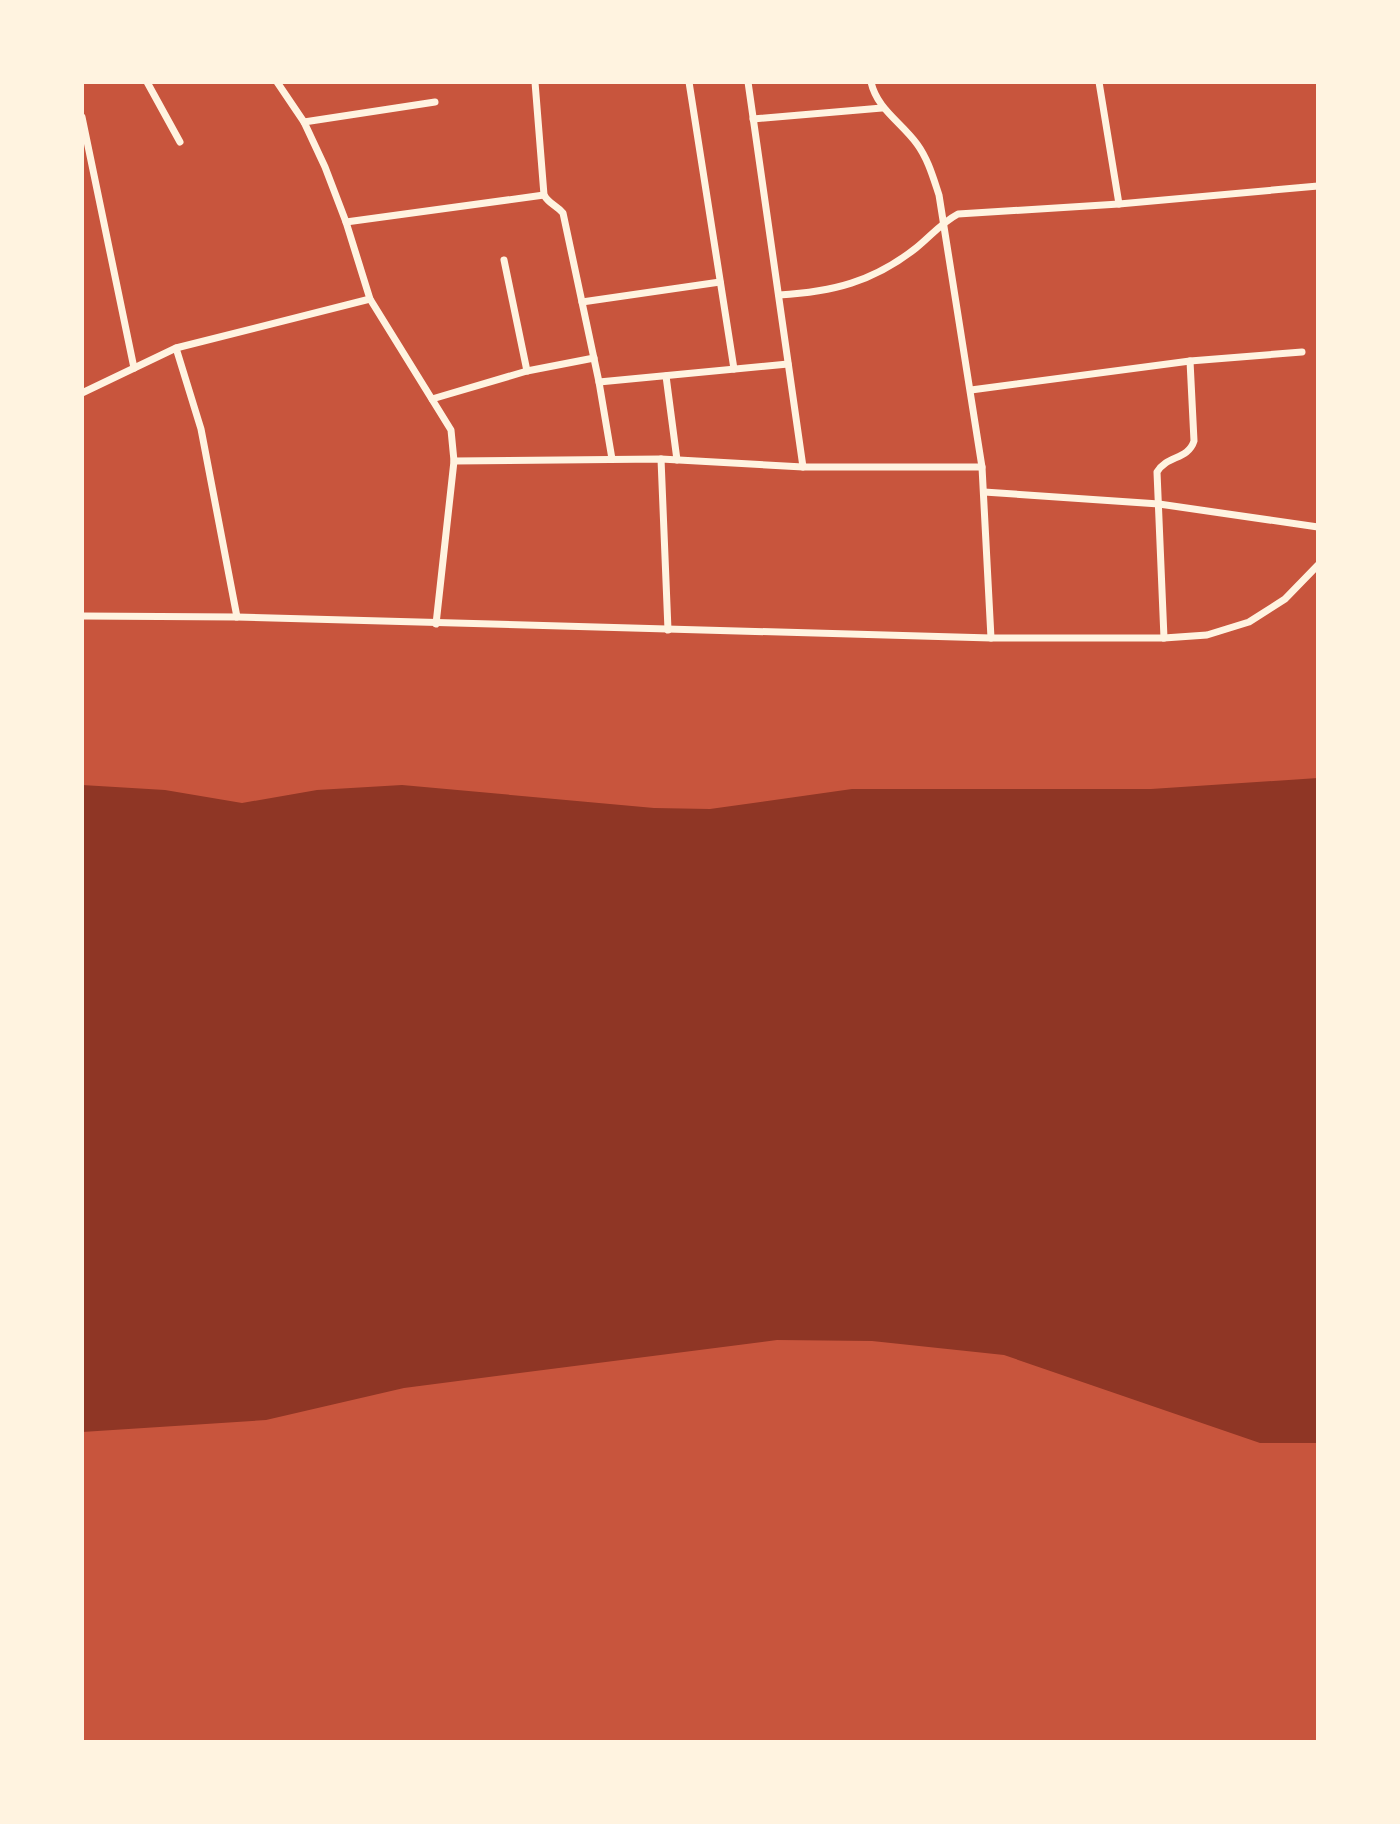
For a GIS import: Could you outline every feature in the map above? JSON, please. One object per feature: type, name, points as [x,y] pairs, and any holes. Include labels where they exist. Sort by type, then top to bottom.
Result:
[{"type":"street","points":[[147,82],[180,142]]},
{"type":"street","points":[[277,82],[304,122],[325,167],[346,222],[370,299],[451,430],[454,461],[436,624]]},
{"type":"street","points":[[534,82],[544,195],[548,202],[562,213],[599,382],[612,459]]},
{"type":"street","points":[[690,82],[734,369]]},
{"type":"street","points":[[748,82],[803,467]]},
{"type":"street","points":[[871,82],[882,108],[902,125],[918,146],[931,170],[939,195],[982,467],[991,638]]},
{"type":"street","points":[[1099,82],[1119,204]]},
{"type":"street","points":[[304,122],[435,102]]},
{"type":"street","points":[[753,119],[882,108]]},
{"type":"street","points":[[82,117],[134,368]]},
{"type":"street","points":[[779,295],[816,293],[852,285],[896,262],[916,248],[943,222],[958,214],[1119,204],[1318,186]]},
{"type":"street","points":[[346,222],[544,195]]},
{"type":"street","points":[[504,260],[527,371]]},
{"type":"street","points":[[582,302],[720,282]]},
{"type":"street","points":[[82,393],[176,348],[370,299]]},
{"type":"street","points":[[176,348],[201,429],[237,617]]},
{"type":"street","points":[[971,390],[1190,361],[1302,352]]},
{"type":"street","points":[[432,399],[527,371],[594,358]]},
{"type":"street","points":[[1164,638],[1157,472],[1162,463],[1192,449],[1194,440],[1190,361]]},
{"type":"street","points":[[599,382],[788,363]]},
{"type":"street","points":[[666,376],[677,460]]},
{"type":"street","points":[[454,461],[661,459],[803,467],[982,467]]},
{"type":"street","points":[[661,459],[668,630]]},
{"type":"street","points":[[984,492],[1159,504],[1318,527]]},
{"type":"street","points":[[82,616],[237,617],[991,638],[1164,638],[1207,635],[1249,622],[1285,599],[1318,565]]},
{"type":"shaded area","points":[[1318,778],[1318,1443],[1260,1443],[1004,1355],[872,1341],[777,1340],[404,1388],[266,1420],[82,1432],[82,785],[165,790],[242,803],[317,790],[402,785],[654,808],[710,809],[852,789],[1151,789]]}]
